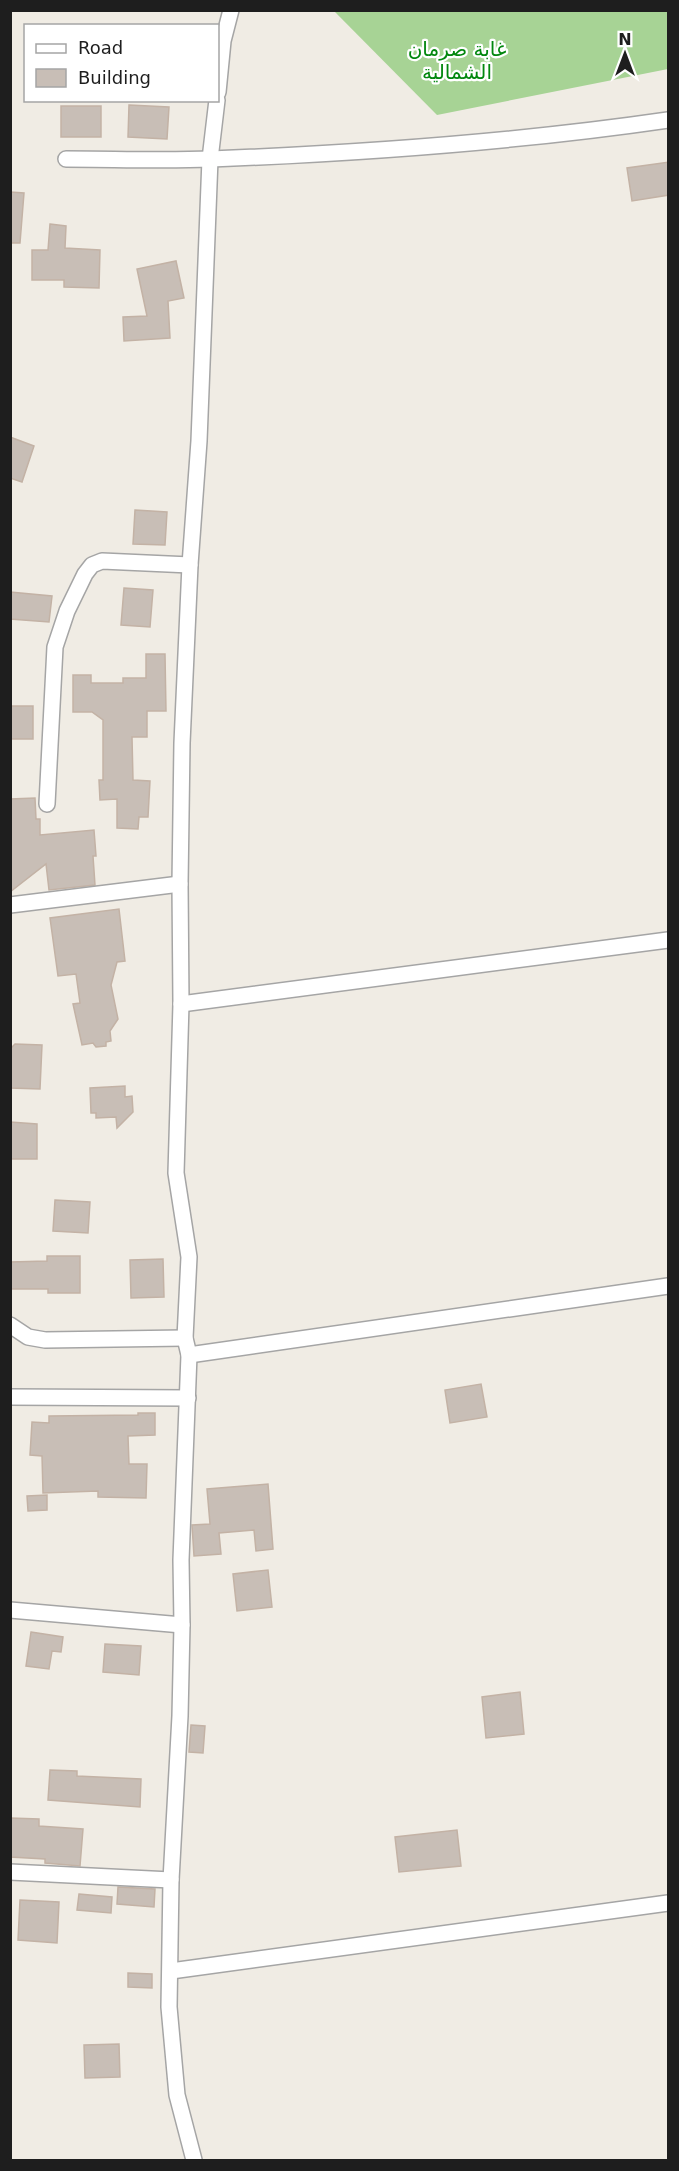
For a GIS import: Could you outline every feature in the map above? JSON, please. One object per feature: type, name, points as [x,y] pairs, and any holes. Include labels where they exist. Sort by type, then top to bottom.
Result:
[{"type":"street","points":[[219,82],[223,41],[231,10]]},
{"type":"street","points":[[194,2160],[177,2096],[170,2019],[171,1880],[180,1716],[181,1560],[189,1355],[185,1338],[189,1257],[176,1173],[181,1004],[182,743],[190,565],[199,441],[210,159],[217,102]]},
{"type":"street","points":[[66,159],[210,159],[471,144],[669,120]]},
{"type":"street","points":[[47,804],[55,647],[85,574],[92,565],[102,561],[190,565]]},
{"type":"street","points":[[10,905],[180,885]]},
{"type":"street","points":[[181,1004],[669,940]]},
{"type":"street","points":[[189,1355],[669,1286]]},
{"type":"street","points":[[10,1325],[28,1337],[45,1340],[185,1338]]},
{"type":"street","points":[[10,1397],[188,1398]]},
{"type":"street","points":[[10,1610],[182,1625]]},
{"type":"street","points":[[10,1872],[171,1880]]},
{"type":"street","points":[[171,1971],[669,1903]]},
{"type":"green space","name":"غابة صرمان الشمالية","points":[[334,11],[668,11],[668,69],[437,115]]},
{"type":"building","points":[[129,105],[169,107],[167,139],[128,137]]},
{"type":"building","points":[[61,106],[101,106],[101,137],[61,137]]},
{"type":"building","points":[[669,162],[669,195],[632,201],[627,168]]},
{"type":"building","points":[[10,192],[24,193],[20,243],[10,243]]},
{"type":"building","points":[[50,224],[66,226],[65,248],[100,250],[99,288],[64,287],[64,280],[32,280],[32,250],[48,250]]},
{"type":"building","points":[[176,261],[184,298],[168,301],[170,338],[124,341],[123,317],[147,316],[137,269]]},
{"type":"building","points":[[10,437],[34,446],[22,482],[10,478]]},
{"type":"building","points":[[135,510],[167,512],[165,545],[133,544]]},
{"type":"building","points":[[124,588],[153,590],[150,627],[121,625]]},
{"type":"building","points":[[10,592],[52,596],[49,622],[10,619]]},
{"type":"building","points":[[146,654],[165,654],[166,711],[147,711],[147,737],[132,737],[133,780],[150,781],[148,817],[139,817],[138,829],[117,828],[117,799],[100,800],[99,780],[103,780],[103,720],[92,712],[73,712],[73,675],[91,675],[91,683],[123,683],[123,678],[146,678]]},
{"type":"building","points":[[10,706],[33,706],[33,739],[10,739]]},
{"type":"building","points":[[35,798],[36,819],[40,819],[40,835],[94,830],[95,885],[49,890],[46,864],[10,892],[10,799]]},
{"type":"building","points":[[119,909],[125,961],[117,962],[111,985],[118,1019],[110,1031],[111,1041],[106,1042],[106,1046],[96,1047],[93,1043],[82,1045],[73,1004],[80,1003],[76,974],[58,976],[50,918]]},
{"type":"building","points":[[15,1044],[42,1045],[40,1089],[10,1088],[10,1049]]},
{"type":"building","points":[[125,1086],[125,1097],[132,1096],[133,1112],[117,1128],[116,1117],[96,1118],[96,1113],[91,1113],[90,1088]]},
{"type":"building","points":[[10,1122],[37,1124],[37,1159],[10,1159]]},
{"type":"building","points":[[55,1200],[90,1202],[88,1233],[53,1231]]},
{"type":"building","points":[[47,1256],[80,1256],[80,1293],[48,1293],[48,1289],[10,1289],[10,1262],[47,1261]]},
{"type":"building","points":[[163,1259],[164,1297],[131,1298],[130,1260]]},
{"type":"building","points":[[481,1384],[487,1417],[450,1423],[445,1390]]},
{"type":"building","points":[[138,1413],[155,1413],[155,1435],[128,1436],[129,1464],[147,1464],[146,1498],[98,1497],[98,1491],[43,1493],[42,1456],[30,1455],[32,1422],[49,1423],[49,1416],[138,1415]]},
{"type":"building","points":[[268,1484],[273,1549],[256,1551],[254,1530],[219,1533],[221,1554],[194,1556],[192,1525],[210,1524],[207,1489]]},
{"type":"building","points":[[47,1495],[47,1510],[28,1511],[27,1496]]},
{"type":"building","points":[[268,1570],[272,1607],[237,1611],[233,1574]]},
{"type":"building","points":[[31,1632],[63,1637],[61,1652],[52,1651],[49,1669],[26,1666]]},
{"type":"building","points":[[105,1644],[141,1646],[139,1675],[103,1672]]},
{"type":"building","points":[[520,1692],[524,1734],[486,1738],[482,1697]]},
{"type":"building","points":[[191,1725],[205,1726],[203,1753],[189,1752]]},
{"type":"building","points":[[50,1770],[77,1771],[77,1776],[141,1779],[140,1807],[48,1800]]},
{"type":"building","points":[[10,1818],[39,1819],[39,1826],[83,1829],[80,1866],[45,1863],[45,1859],[10,1857]]},
{"type":"building","points":[[457,1830],[461,1866],[399,1872],[395,1837]]},
{"type":"building","points":[[118,1887],[155,1889],[154,1907],[117,1904]]},
{"type":"building","points":[[79,1894],[112,1897],[111,1913],[77,1910]]},
{"type":"building","points":[[20,1900],[59,1902],[57,1943],[18,1940]]},
{"type":"building","points":[[128,1973],[152,1974],[152,1988],[128,1987]]},
{"type":"building","points":[[119,2044],[120,2077],[85,2078],[84,2045]]}]
